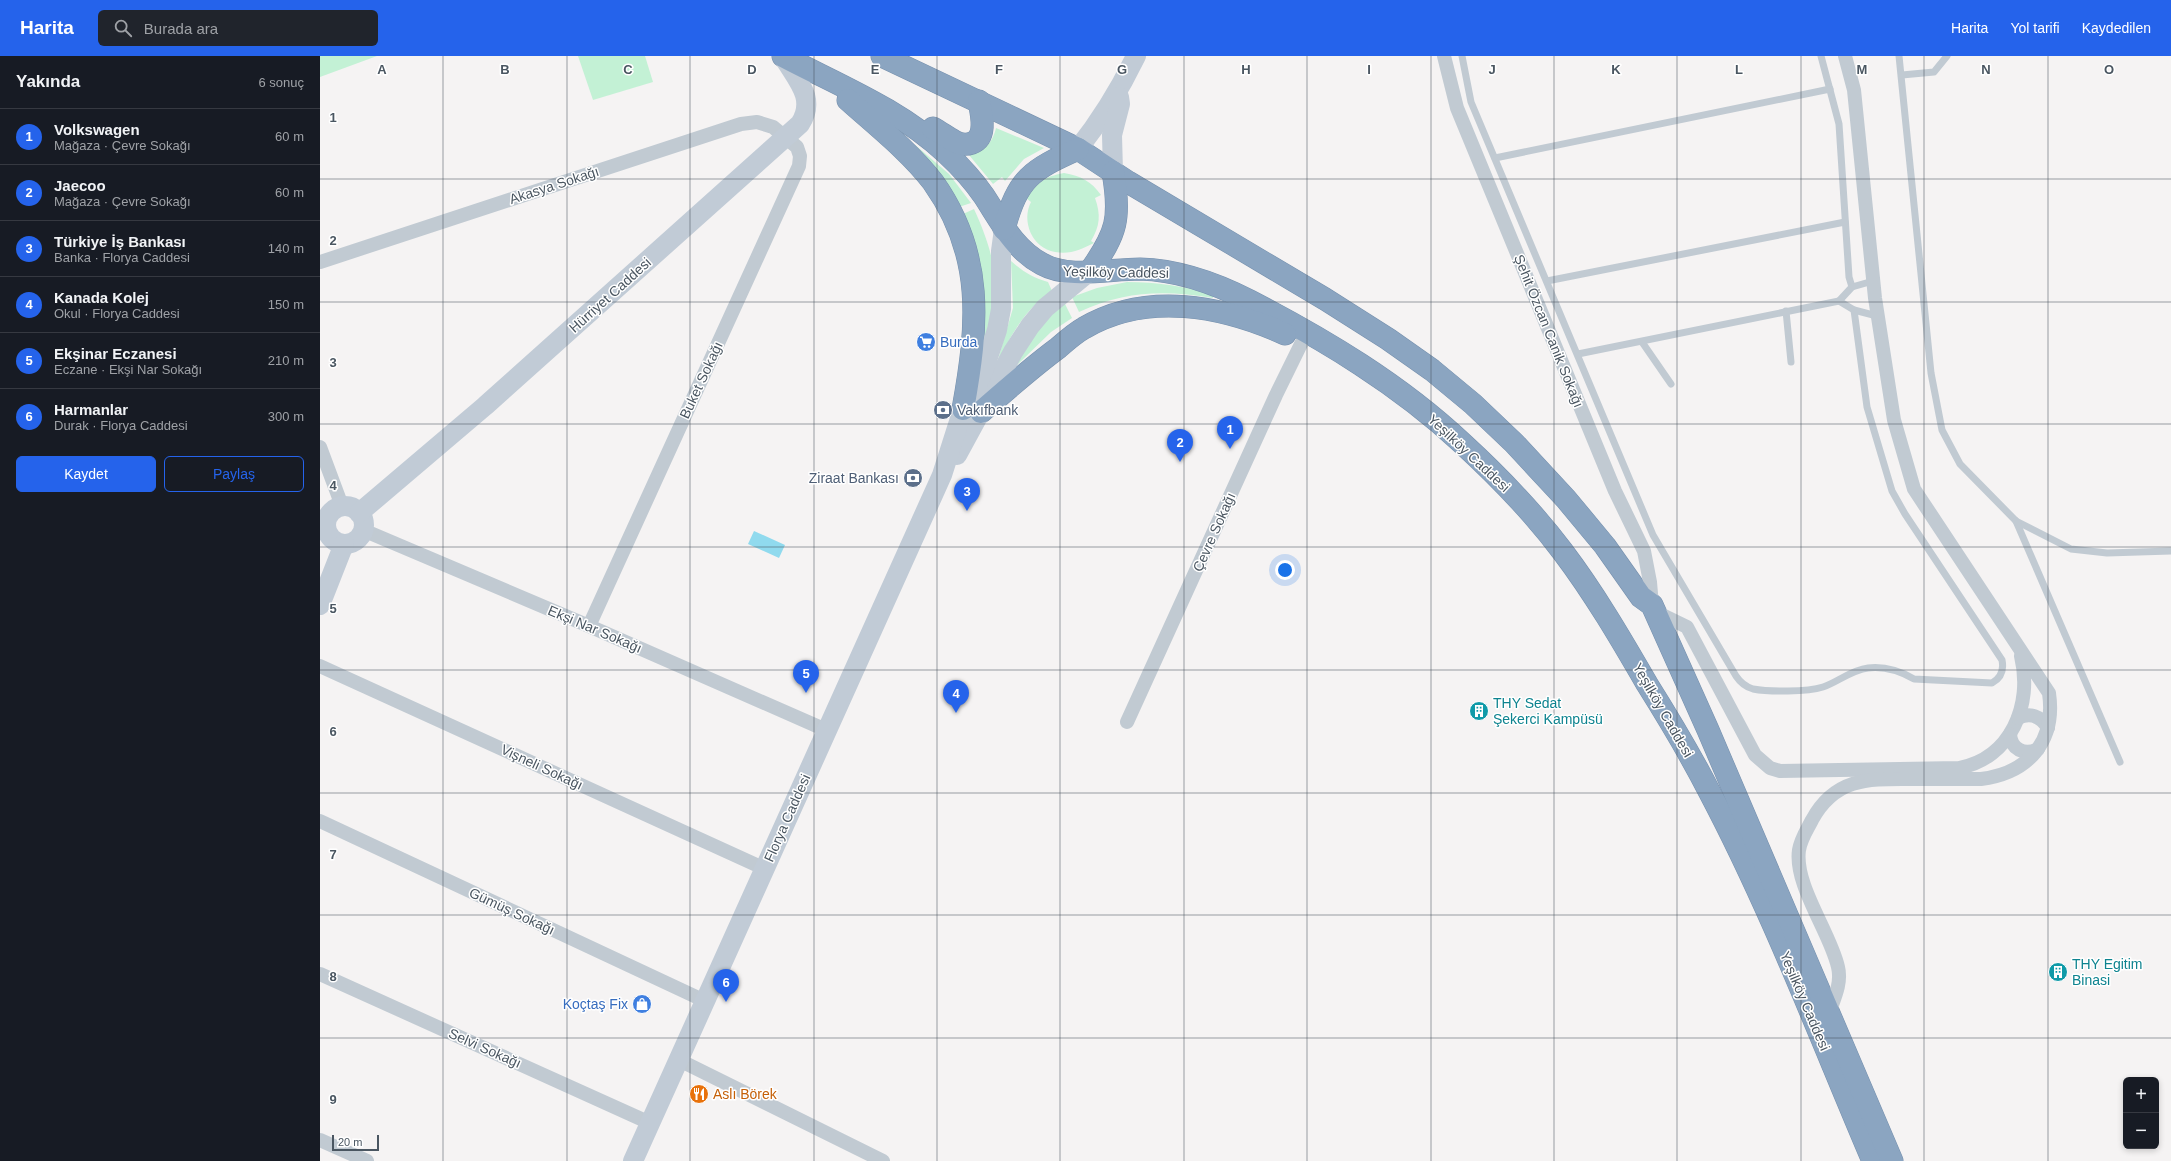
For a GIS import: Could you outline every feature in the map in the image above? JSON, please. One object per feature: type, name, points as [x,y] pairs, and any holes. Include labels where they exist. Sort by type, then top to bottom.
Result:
[{"type":"highway","name":"Yeşilköy Caddesi","points":[[783,56],[899,118],[925,135],[963,170],[978,188],[1004,229],[1016,244],[1031,258],[1046,267],[1069,272],[1142,269],[1171,272],[1202,280],[1228,290],[1259,305],[1359,362],[1460,441],[1519,500],[1560,548],[1584,581],[1641,673],[1710,793],[1780,941],[1873,1161]]},
{"type":"highway","name":"Yeşilköy Caddesi","points":[[882,56],[1078,149],[1113,172],[1325,298],[1432,370],[1488,419],[1566,499],[1605,546],[1641,596],[1653,608],[1708,730],[1892,1161]]},
{"type":"highway","points":[[823,78],[914,161],[932,182],[944,200],[962,238],[973,281],[975,311],[972,411]]},
{"type":"highway","points":[[899,118],[930,127],[955,142],[967,145],[974,142],[979,137],[982,128],[979,101]]},
{"type":"highway","points":[[1004,229],[1015,195],[1027,178],[1052,160],[1078,149]]},
{"type":"highway","points":[[1090,271],[1113,233],[1118,206],[1113,172]]},
{"type":"highway","points":[[972,411],[1022,376],[1084,328],[1106,317],[1132,309],[1174,306],[1214,309],[1241,316],[1302,342],[1359,362]]},
{"type":"main road","name":"Hürriyet Caddesi","points":[[355,516],[485,406],[786,137],[804,116],[807,109],[807,101],[804,91],[783,56]]},
{"type":"main road","points":[[1078,149],[1093,130],[1110,101],[1119,90],[1136,56]]},
{"type":"main road","points":[[1113,172],[1112,135],[1120,104],[1119,90]]},
{"type":"main road","name":"Florya Caddesi","points":[[972,411],[973,394],[985,366],[997,330],[1001,309],[1001,251],[1004,229]]},
{"type":"main road","name":"Florya Caddesi","points":[[633,1161],[826,730],[972,411],[1030,326],[1045,308],[1090,271]]},
{"type":"main road","points":[[331,512],[355,516],[356,540],[344,544],[333,540],[323,530],[331,512]]},
{"type":"main road","points":[[320,605],[344,544]]},
{"type":"street","name":"Şehit Özcan Canik Sokağı","points":[[1444,56],[1457,108],[1615,491],[1644,551],[1653,608]]},
{"type":"street","points":[[1829,1013],[1839,986],[1839,967],[1802,876],[1799,859],[1802,840],[1806,830],[1824,802],[1842,788],[1867,780],[1992,778],[2020,766],[2038,749],[2048,728],[2050,716],[2049,693],[2019,650],[1957,552],[1914,489],[1894,420],[1877,316],[1854,90],[1845,56]]},
{"type":"street","name":"Akasya Sokağı","points":[[320,262],[741,124],[757,122],[773,127],[786,137]]},
{"type":"street","name":"Buket Sokağı","points":[[589,626],[799,166],[800,156],[797,147],[786,137]]},
{"type":"street","name":"Çevre Sokağı","points":[[1127,722],[1276,395],[1302,342]]},
{"type":"street","points":[[320,447],[355,516]]},
{"type":"street","name":"Ekşi Nar Sokağı","points":[[355,516],[589,626],[826,730]]},
{"type":"street","points":[[1653,608],[1687,627],[1755,755],[1770,768],[1780,771],[1959,768],[1970,766],[1989,757],[2004,743],[2018,718],[2024,695],[2024,680],[2019,650]]},
{"type":"street","name":"Vişneli Sokağı","points":[[320,666],[765,869]]},
{"type":"street","points":[[2018,718],[2023,715],[2035,715],[2040,718],[2048,728]]},
{"type":"street","points":[[2010,734],[2012,743],[2019,750],[2028,752],[2038,749]]},
{"type":"street","name":"Gümüş Sokağı","points":[[320,821],[705,1001]]},
{"type":"street","name":"Selvi Sokağı","points":[[320,974],[650,1123]]},
{"type":"street","points":[[678,1060],[883,1161]]},
{"type":"street","points":[[320,1140],[349,1157],[368,1161]]},
{"type":"lane","points":[[1462,56],[1471,102],[1653,534],[1736,676],[1744,685],[1752,688],[1812,689],[1828,685],[1855,671],[1879,668],[1903,673],[1914,679],[1992,683],[1997,680],[2002,671],[2002,660],[1905,514],[1892,491],[1867,407],[1854,310]]},
{"type":"lane","points":[[1821,56],[1836,112],[1841,145],[1849,277],[1852,287]]},
{"type":"lane","points":[[1900,56],[1931,373],[1942,430],[1960,464],[2016,521],[2071,549],[2107,553],[2171,551]]},
{"type":"lane","points":[[1902,76],[1934,72],[1947,56]]},
{"type":"lane","points":[[1495,158],[1830,89]]},
{"type":"lane","points":[[1547,281],[1845,222]]},
{"type":"lane","points":[[1578,354],[1839,301],[1852,287],[1873,281]]},
{"type":"lane","points":[[1839,301],[1854,310],[1877,316]]},
{"type":"lane","points":[[1786,312],[1791,362]]},
{"type":"lane","points":[[1642,342],[1671,384]]},
{"type":"lane","points":[[2016,521],[2120,762]]},
{"type":"green space","points":[[320,56],[377,56],[320,77]]},
{"type":"green space","points":[[578,56],[645,56],[653,82],[593,100]]},
{"type":"green space","points":[[996,128],[1044,148],[1024,159],[1005,181],[1002,177],[993,184],[969,155],[987,146]]},
{"type":"green space","points":[[914,144],[949,174],[971,203],[959,207]]},
{"type":"green space","points":[[1064,173],[1085,180],[1101,195],[1095,198],[1099,220],[1091,241],[1094,243],[1076,251],[1060,253],[1040,245],[1031,233],[1027,217],[1031,202],[1026,198],[1034,188],[1046,178]]},
{"type":"green space","points":[[974,209],[992,258],[995,279],[991,317],[984,344],[985,315],[963,214]]},
{"type":"green space","points":[[1011,261],[1028,274],[1048,282],[1052,291],[1042,298],[1026,314],[1013,333],[997,363],[1013,308]]},
{"type":"green space","points":[[1127,282],[1180,287],[1212,294],[1213,298],[1195,295],[1161,293],[1145,294],[1113,300],[1079,312],[1072,297],[1097,288]]},
{"type":"green space","points":[[1064,302],[1072,318],[1051,332],[1016,366],[1030,335]]},
{"type":"water","points":[[754,531],[785,545],[779,558],[748,544]]},
{"type":"place","name":"Burda","points":[[926,342]]},
{"type":"place","name":"Vakıfbank","points":[[943,410]]},
{"type":"place","name":"Volkswagen","points":[[1230,449]]},
{"type":"place","name":"Jaecoo","points":[[1180,462]]},
{"type":"place","name":"Ziraat Bankası","points":[[913,478]]},
{"type":"place","name":"Türkiye İş Bankası","points":[[967,511]]},
{"type":"place","name":"Ekşinar Eczanesi","points":[[806,693]]},
{"type":"place","name":"THY Sedat Şekerci Kampüsü","points":[[1479,711]]},
{"type":"place","name":"Kanada Kolej","points":[[956,713]]},
{"type":"place","name":"THY Egitim Binasi","points":[[2058,972]]},
{"type":"place","name":"Harmanlar","points":[[726,1002]]},
{"type":"place","name":"Koçtaş Fix","points":[[642,1004]]},
{"type":"place","name":"Aslı Börek","points":[[699,1094]]}]
